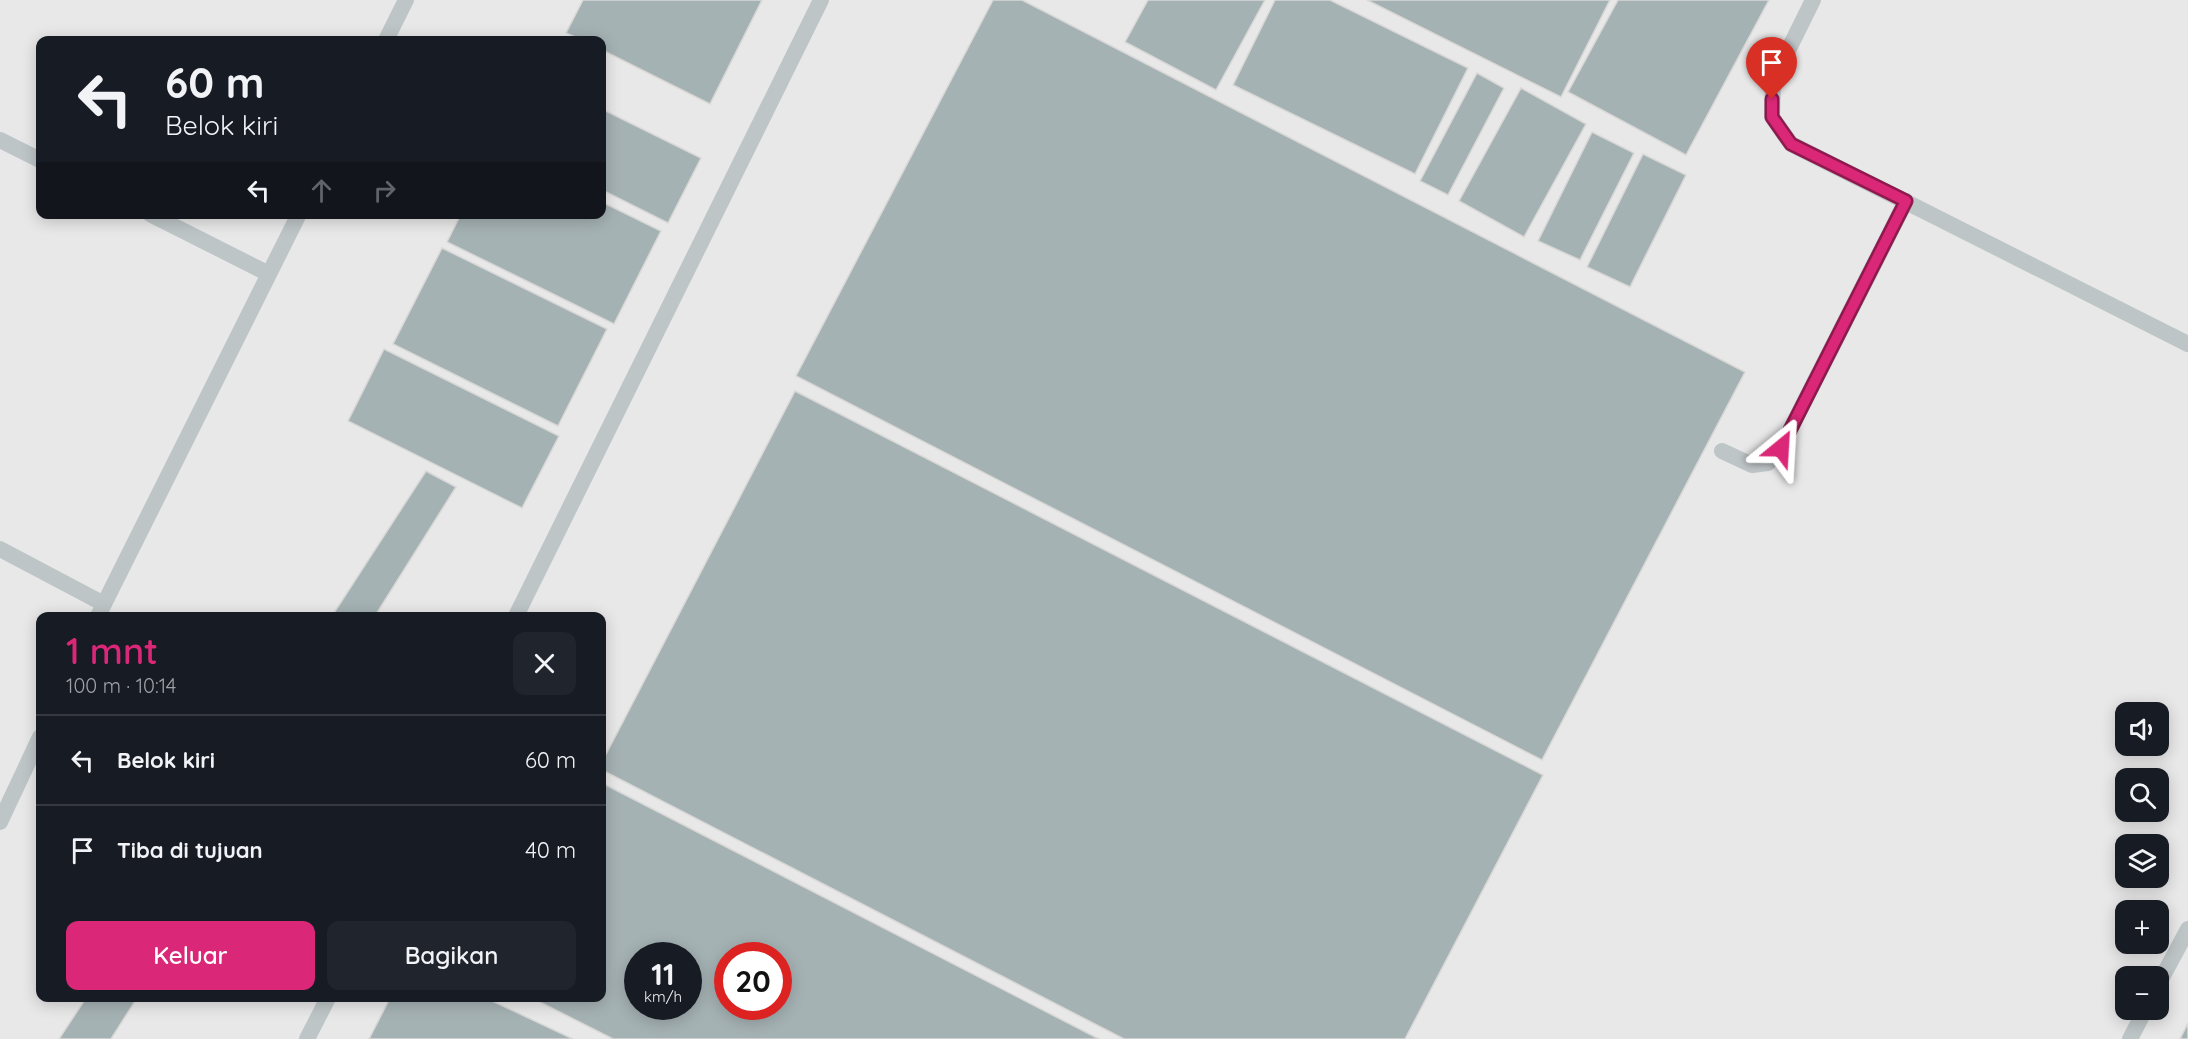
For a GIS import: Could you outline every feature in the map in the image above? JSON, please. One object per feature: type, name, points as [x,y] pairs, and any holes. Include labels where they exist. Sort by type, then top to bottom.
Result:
[{"type":"lane","points":[[388,36],[406,0]]},
{"type":"lane","points":[[518,612],[821,0]]},
{"type":"lane","points":[[1813,0],[1773,81],[1772,117],[1791,144],[2188,344]]},
{"type":"lane","points":[[0,140],[36,158]]},
{"type":"lane","points":[[1722,451],[1752,465],[1768,463],[1781,448],[1906,201]]},
{"type":"lane","points":[[160,219],[269,274]]},
{"type":"lane","points":[[0,549],[101,610],[296,219]]},
{"type":"lane","points":[[0,822],[36,746]]},
{"type":"lane","points":[[2168,966],[2188,929]]},
{"type":"lane","points":[[307,1039],[326,1002]]},
{"type":"lane","points":[[2130,1039],[2140,1020]]},
{"type":"shaded area","points":[[0,0],[2188,0],[2188,1039],[0,1039]]},
{"type":"building","points":[[583,0],[762,0],[710,104],[606,52],[606,36],[573,36],[566,33]]},
{"type":"building","points":[[993,0],[1022,0],[1745,372],[1542,760],[796,376]]},
{"type":"building","points":[[1148,0],[1265,0],[1216,90],[1125,42]]},
{"type":"building","points":[[1275,0],[1330,0],[1468,68],[1415,174],[1233,85]]},
{"type":"building","points":[[1367,0],[1610,0],[1561,97]]},
{"type":"building","points":[[1618,0],[1769,0],[1686,155],[1568,92]]},
{"type":"building","points":[[1477,73],[1504,88],[1448,195],[1420,181]]},
{"type":"building","points":[[1521,88],[1586,124],[1524,237],[1459,201]]},
{"type":"building","points":[[606,111],[701,158],[668,223],[606,192]]},
{"type":"building","points":[[1592,132],[1634,153],[1580,260],[1538,241]]},
{"type":"building","points":[[1643,154],[1686,175],[1630,287],[1587,267]]},
{"type":"building","points":[[606,204],[661,231],[614,324],[447,242],[458,219],[606,219]]},
{"type":"building","points":[[442,248],[607,329],[558,426],[393,344]]},
{"type":"building","points":[[384,349],[559,436],[522,508],[348,421]]},
{"type":"building","points":[[795,391],[1543,775],[1405,1039],[1124,1039],[606,772],[606,754]]},
{"type":"building","points":[[426,471],[456,487],[378,612],[335,612]]},
{"type":"building","points":[[606,785],[1099,1039],[613,1039],[540,1002],[606,1002]]},
{"type":"building","points":[[83,1002],[134,1002],[111,1039],[59,1039]]},
{"type":"building","points":[[388,1002],[494,1002],[573,1039],[369,1039]]},
{"type":"building","points":[[2188,1023],[2188,1039],[2180,1039]]},
{"type":"route","points":[[1772,99],[1772,117],[1791,144],[1906,201],[1781,448]]}]
